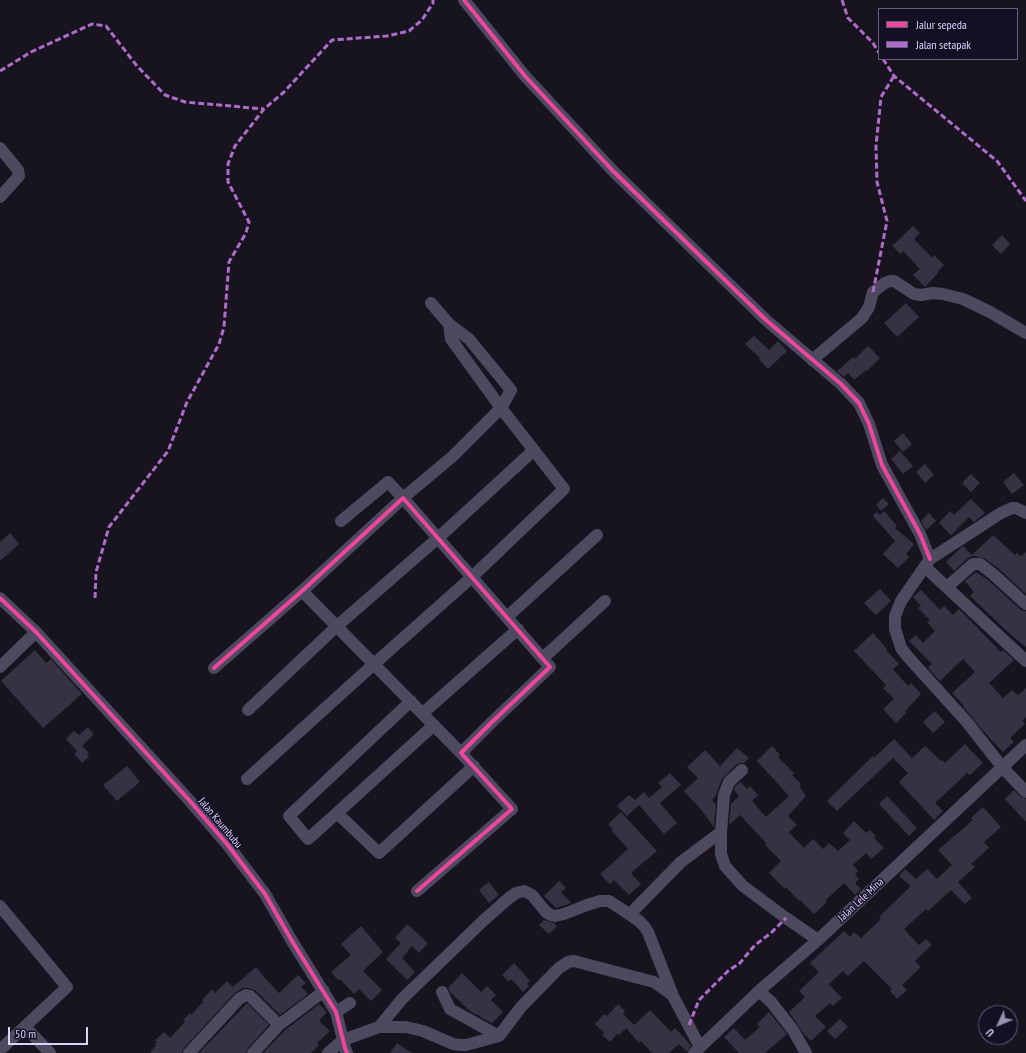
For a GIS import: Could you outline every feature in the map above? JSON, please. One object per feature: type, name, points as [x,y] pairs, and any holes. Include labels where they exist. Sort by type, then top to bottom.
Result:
[{"type":"street","points":[[464,0],[525,76],[613,171],[766,320],[841,384],[859,403],[869,424],[882,466],[920,534],[927,563],[947,587],[1026,661]]},
{"type":"street","points":[[0,148],[18,170],[19,176],[0,197]]},
{"type":"street","points":[[812,360],[862,318],[869,307],[873,292],[890,281],[894,281],[914,294],[943,294],[963,299],[990,312],[1026,333]]},
{"type":"street","points":[[214,668],[302,591],[403,498],[453,456],[502,408],[511,390],[469,339],[449,324],[431,303]]},
{"type":"street","points":[[247,779],[472,576],[564,489],[451,339],[449,324]]},
{"type":"street","points":[[248,710],[337,626],[438,538],[534,450]]},
{"type":"street","points":[[341,521],[388,482],[472,576],[550,667],[461,753]]},
{"type":"street","points":[[1026,513],[1016,508],[1001,514],[927,563],[901,602],[895,616],[895,629],[901,648],[966,721],[1003,768],[1026,792]]},
{"type":"street","points":[[507,617],[597,535]]},
{"type":"street","points":[[947,587],[973,564],[980,564],[994,574],[1026,604]]},
{"type":"street","points":[[302,591],[423,713],[474,766],[512,809],[417,891]]},
{"type":"street","name":"Jalan Kaumbubu","points":[[0,598],[36,632],[189,800],[227,844],[265,894],[292,942],[324,991],[336,1012],[347,1053]]},
{"type":"street","points":[[543,658],[605,601]]},
{"type":"street","points":[[423,713],[518,629]]},
{"type":"street","points":[[0,667],[36,632]]},
{"type":"street","points":[[411,701],[289,816],[308,839],[434,725]]},
{"type":"street","name":"Jalan Lele Mina","points":[[697,1050],[759,991],[818,940],[1026,745]]},
{"type":"street","points":[[337,813],[379,852],[474,766]]},
{"type":"street","points":[[742,770],[729,782],[725,791],[721,832],[722,854],[725,866],[743,886],[818,940]]},
{"type":"street","points":[[630,914],[682,862],[721,832]]},
{"type":"street","points":[[379,1027],[402,999],[494,911],[516,893],[524,891],[532,895],[546,912],[555,916],[600,901],[609,901],[630,914],[644,926],[648,932],[673,996],[697,1050]]},
{"type":"street","points":[[0,906],[67,987],[0,1050]]},
{"type":"street","points":[[328,1053],[343,1040],[379,1027],[406,1027],[423,1031],[460,1046],[499,1036],[521,1007],[559,968],[568,962],[574,961],[654,982],[673,996]]},
{"type":"street","points":[[253,1053],[279,1025],[324,991]]},
{"type":"street","points":[[759,991],[771,1002],[793,1030],[806,1053]]},
{"type":"street","points":[[442,992],[450,1009],[499,1036]]},
{"type":"street","points":[[189,1053],[239,999],[246,995],[250,996],[279,1025]]},
{"type":"street","points":[[336,1012],[350,1003]]},
{"type":"street","points":[[25,1027],[50,1053]]},
{"type":"building","points":[[913,226],[920,233],[914,239],[932,258],[934,255],[944,265],[925,287],[913,275],[920,269],[903,251],[901,254],[892,246]]},
{"type":"building","points":[[1002,235],[1010,244],[1001,254],[992,245]]},
{"type":"building","points":[[906,303],[919,317],[897,337],[884,323]]},
{"type":"building","points":[[754,336],[769,350],[778,341],[787,351],[768,369],[759,359],[760,358],[745,344]]},
{"type":"building","points":[[868,346],[880,358],[867,371],[866,370],[854,380],[848,373],[844,377],[837,371],[853,357],[855,359]]},
{"type":"building","points":[[903,433],[912,444],[903,452],[894,441]]},
{"type":"building","points":[[900,451],[913,466],[903,474],[891,459]]},
{"type":"building","points":[[925,464],[934,475],[925,483],[916,472]]},
{"type":"building","points":[[1014,473],[1024,485],[1012,494],[1003,482]]},
{"type":"building","points":[[971,474],[980,483],[971,492],[962,483]]},
{"type":"building","points":[[883,498],[889,504],[881,511],[876,505]]},
{"type":"building","points":[[971,499],[985,513],[974,522],[969,517],[951,535],[939,523],[950,511],[954,515]]},
{"type":"building","points":[[884,511],[897,526],[895,528],[914,544],[906,554],[909,557],[898,568],[883,554],[895,541],[873,516],[876,512],[880,515]]},
{"type":"building","points":[[929,513],[936,521],[926,530],[921,521]]},
{"type":"building","points":[[10,533],[19,544],[0,561],[0,542]]},
{"type":"building","points":[[993,535],[1015,555],[1017,553],[1021,556],[1026,552],[1026,594],[998,568],[984,558],[973,556],[968,558],[954,571],[946,562],[963,546],[972,555]]},
{"type":"building","points":[[976,572],[988,580],[1021,610],[1026,611],[1026,647],[970,596],[974,592],[965,581]]},
{"type":"building","points":[[880,589],[891,601],[876,615],[864,603]]},
{"type":"building","points":[[921,590],[940,610],[944,606],[953,615],[959,609],[1001,652],[1003,650],[1014,660],[989,683],[1003,698],[1012,690],[1018,695],[1026,688],[1026,717],[1022,721],[1025,724],[1010,738],[1014,742],[1003,752],[984,732],[952,693],[975,672],[963,659],[940,681],[928,668],[932,664],[909,641],[916,635],[923,643],[935,631],[927,622],[930,620],[918,608],[921,606],[913,597]]},
{"type":"building","points":[[873,633],[899,664],[893,669],[908,686],[911,683],[921,694],[896,723],[883,709],[894,699],[883,688],[886,685],[854,651]]},
{"type":"building","points":[[35,650],[46,663],[51,659],[82,694],[43,728],[1,681]]},
{"type":"building","points":[[935,711],[945,722],[933,733],[923,722]]},
{"type":"building","points":[[88,727],[94,734],[77,751],[66,739],[74,731],[79,735]]},
{"type":"building","points":[[894,739],[912,758],[925,746],[945,763],[965,744],[983,763],[970,775],[967,773],[935,803],[943,811],[934,820],[899,782],[908,773],[893,758],[837,811],[827,801],[873,756],[874,758]]},
{"type":"building","points":[[82,746],[89,753],[87,754],[89,757],[82,763],[74,754]]},
{"type":"building","points":[[772,746],[780,755],[778,757],[794,773],[792,775],[801,784],[799,786],[806,796],[788,816],[797,825],[789,832],[804,848],[813,839],[823,849],[829,843],[838,851],[850,840],[843,833],[854,821],[866,833],[870,830],[876,836],[874,838],[884,848],[871,859],[866,853],[853,865],[858,871],[855,874],[859,879],[855,883],[861,889],[855,895],[844,883],[814,914],[769,873],[781,861],[765,845],[767,844],[740,815],[729,825],[731,804],[739,796],[734,790],[735,786],[741,782],[747,789],[750,786],[758,795],[752,801],[766,817],[789,796],[757,761]]},
{"type":"building","points":[[737,748],[749,758],[744,763],[737,764],[722,779],[716,795],[712,800],[716,805],[714,827],[684,791],[698,778],[687,767],[705,750],[720,766]]},
{"type":"building","points":[[127,766],[140,782],[117,801],[103,785]]},
{"type":"building","points":[[670,773],[681,785],[660,803],[677,823],[664,834],[639,805],[627,816],[617,806],[629,795],[635,800],[644,792],[649,798],[662,787],[658,783]]},
{"type":"building","points":[[1014,790],[1021,797],[1026,799],[1026,822],[1005,799]]},
{"type":"building","points":[[887,796],[917,828],[909,836],[879,804]]},
{"type":"building","points":[[983,807],[1001,827],[984,842],[989,848],[971,864],[975,867],[958,882],[972,898],[965,904],[951,890],[928,911],[926,909],[904,929],[919,945],[926,939],[932,945],[915,961],[921,967],[902,985],[907,990],[897,999],[890,991],[892,989],[864,961],[848,976],[843,971],[829,984],[842,998],[833,1006],[830,1003],[815,1016],[826,1027],[811,1041],[804,1034],[789,1012],[805,997],[799,991],[819,972],[810,963],[844,931],[850,937],[854,932],[861,938],[881,919],[879,917],[911,886],[899,876],[905,869],[916,879],[927,869],[937,879],[952,865],[938,850],[973,820],[971,818]]},
{"type":"building","points":[[621,812],[657,851],[631,873],[641,884],[629,895],[614,880],[610,884],[600,874],[628,849],[612,831],[613,830],[608,824]]},
{"type":"building","points":[[559,881],[566,888],[561,892],[571,902],[556,908],[544,896]]},
{"type":"building","points":[[489,882],[499,895],[489,903],[479,890]]},
{"type":"building","points":[[544,920],[554,923],[557,926],[549,934],[539,925]]},
{"type":"building","points":[[407,924],[428,943],[419,953],[412,946],[402,958],[415,972],[407,980],[386,959],[401,943],[395,938]]},
{"type":"building","points":[[361,926],[383,952],[363,971],[382,990],[371,1001],[359,989],[354,994],[331,972],[351,955],[341,944]]},
{"type":"building","points":[[514,963],[530,981],[527,984],[529,986],[523,992],[511,979],[509,982],[502,975]]},
{"type":"building","points":[[256,967],[279,993],[298,975],[306,983],[301,987],[308,994],[280,1015],[255,990],[242,988],[234,994],[184,1048],[182,1053],[150,1053],[156,1045],[155,1044],[157,1042],[155,1040],[164,1032],[170,1038],[185,1022],[183,1020],[190,1013],[191,1015],[212,989],[215,993],[227,981],[233,987]]},
{"type":"building","points":[[462,973],[481,992],[487,986],[496,995],[491,1000],[503,1012],[492,1023],[470,1011],[450,992],[448,988]]},
{"type":"building","points":[[247,1003],[269,1025],[248,1048],[246,1053],[199,1053]]},
{"type":"building","points":[[319,1004],[327,1012],[319,1021],[330,1031],[317,1043],[319,1045],[311,1053],[263,1053],[284,1031]]},
{"type":"building","points":[[618,1004],[625,1011],[623,1014],[634,1025],[650,1010],[671,1032],[675,1028],[691,1046],[687,1052],[679,1044],[669,1053],[652,1053],[641,1041],[639,1043],[626,1028],[619,1035],[617,1034],[610,1042],[602,1035],[604,1033],[595,1024],[604,1014],[607,1016]]},
{"type":"building","points":[[769,1012],[787,1034],[765,1053],[739,1053],[724,1037],[734,1028],[745,1040],[760,1027],[757,1024]]},
{"type":"building","points":[[840,1019],[848,1027],[835,1039],[827,1031]]},
{"type":"building","points":[[397,1043],[412,1053],[390,1053]]},
{"type":"marked path","points":[[95,598],[96,572],[109,527],[168,451],[187,402],[219,344],[224,327],[229,262],[246,233],[249,222],[228,182],[228,164],[235,146],[264,109],[284,92],[332,40],[387,36],[409,31],[422,20],[433,3],[433,0]]},
{"type":"marked path","points":[[842,0],[848,18],[873,43],[878,51]]},
{"type":"marked path","points":[[0,71],[31,52],[92,24],[106,26],[137,66],[165,95],[185,102],[264,109]]},
{"type":"marked path","points":[[884,60],[894,76],[997,161],[1026,201]]},
{"type":"marked path","points":[[873,292],[887,221],[877,182],[876,146],[881,97],[894,76]]},
{"type":"marked path","points":[[689,1025],[699,1000],[729,970],[739,964],[755,945],[771,933],[786,918]]},
{"type":"cycle path","points":[[464,0],[525,76],[613,171],[766,320],[841,384],[859,403],[869,424],[882,465],[920,534],[930,559]]},
{"type":"cycle path","points":[[214,668],[302,591],[403,498],[550,667],[461,753],[512,809],[417,891]]},
{"type":"cycle path","points":[[0,598],[36,632],[189,800],[227,844],[265,894],[336,1012],[347,1053]]}]
